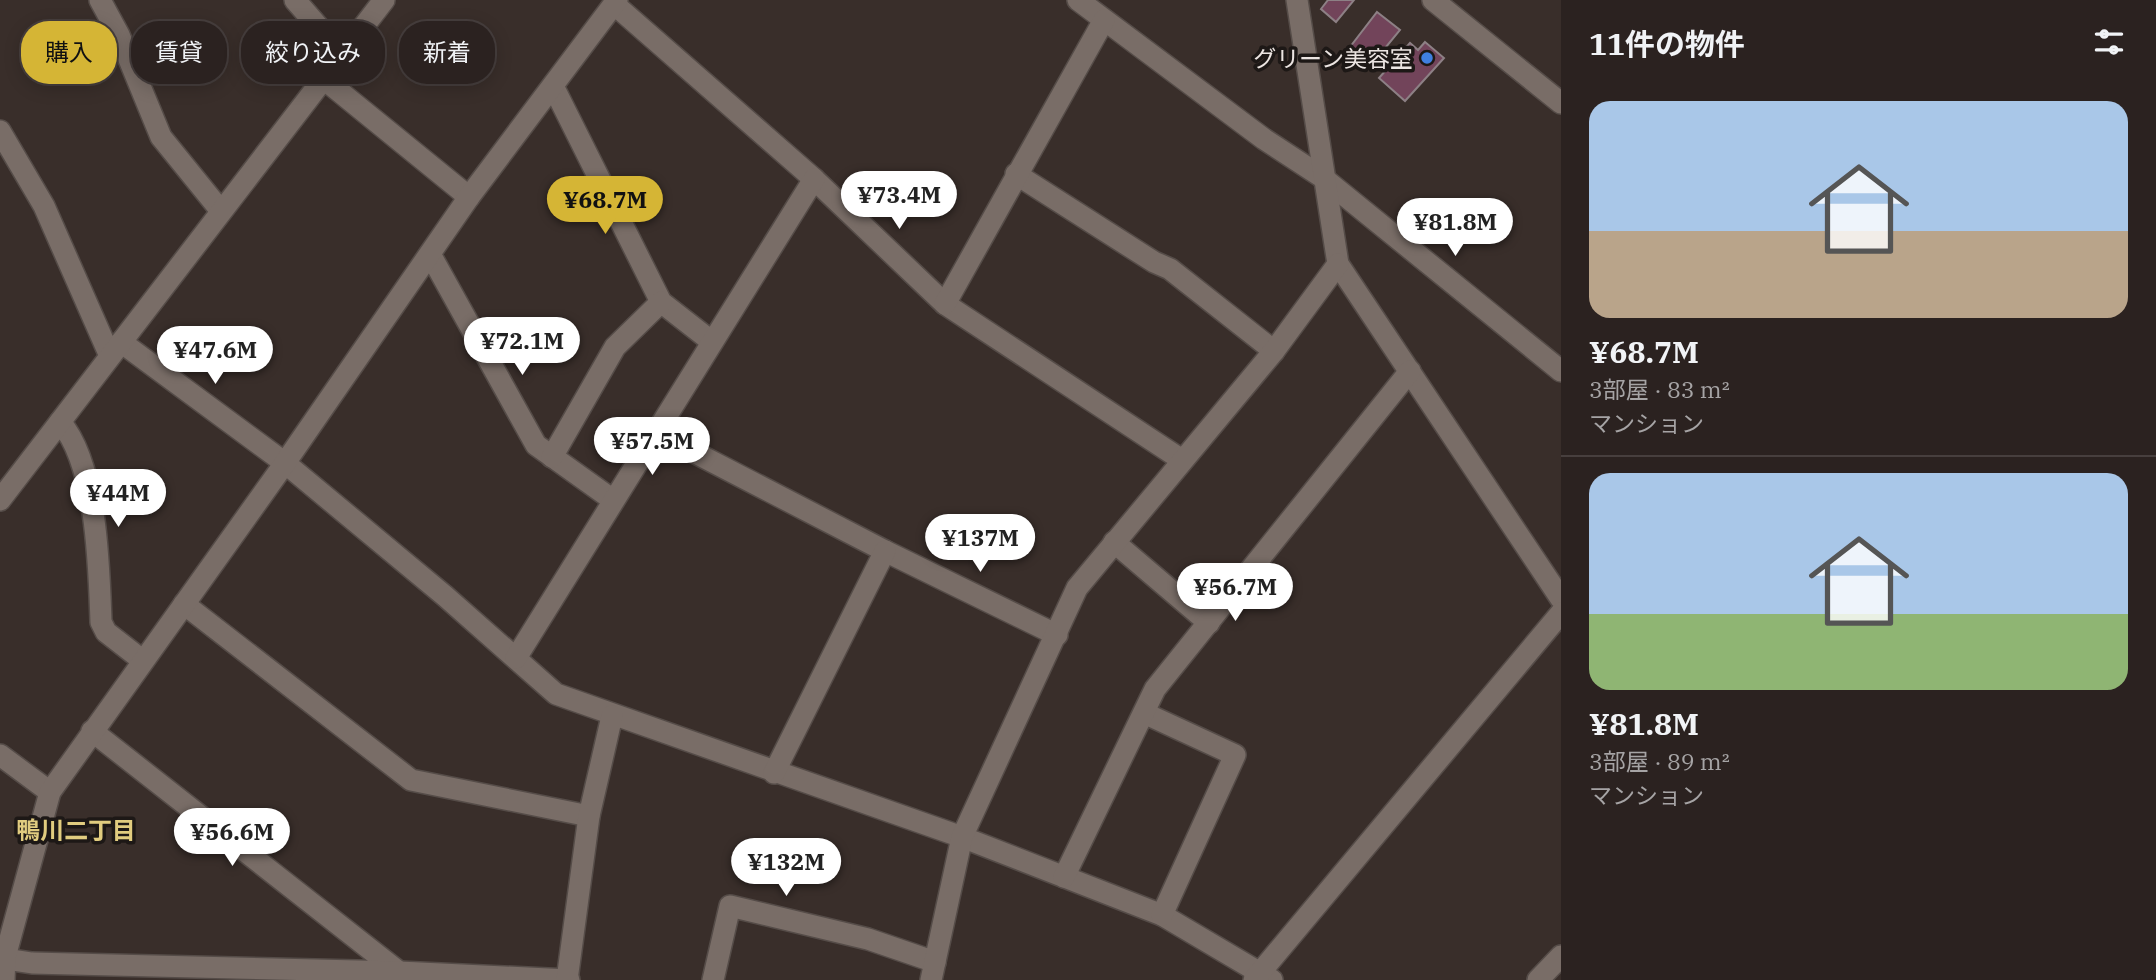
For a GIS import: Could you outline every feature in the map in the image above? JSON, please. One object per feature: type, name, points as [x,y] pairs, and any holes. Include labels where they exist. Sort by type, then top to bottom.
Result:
[{"type":"street","points":[[100,0],[119,35],[161,137],[222,211]]},
{"type":"street","points":[[295,0],[313,21]]},
{"type":"street","points":[[368,21],[384,0]]},
{"type":"street","points":[[1078,0],[1264,139],[1322,177],[1561,371]]},
{"type":"street","points":[[1297,0],[1322,177],[1338,264],[1561,599]]},
{"type":"street","points":[[1433,0],[1559,97]]},
{"type":"street","points":[[4,980],[2,957],[50,792],[285,463],[469,197],[615,2],[814,179],[945,304],[1182,460]]},
{"type":"street","points":[[945,304],[1104,20]]},
{"type":"street","points":[[0,500],[320,84]]},
{"type":"street","points":[[330,84],[469,197]]},
{"type":"street","points":[[553,86],[661,302],[711,341]]},
{"type":"street","points":[[0,131],[44,206],[115,349],[285,463],[556,694],[612,716],[962,837],[1162,915],[1261,977],[1561,613]]},
{"type":"street","points":[[1016,174],[1154,262],[1170,269],[1273,351]]},
{"type":"street","points":[[516,658],[814,179]]},
{"type":"street","points":[[430,254],[536,445],[613,500]]},
{"type":"street","points":[[713,980],[730,906],[868,939],[933,971],[962,837],[1077,588],[1273,351],[1338,264]]},
{"type":"street","points":[[552,457],[615,347],[661,302]]},
{"type":"street","points":[[1064,877],[1155,689],[1410,372]]},
{"type":"street","points":[[60,422],[74,438],[97,531],[101,621],[106,632],[142,660]]},
{"type":"street","points":[[655,432],[885,551],[1057,635]]},
{"type":"street","points":[[1114,542],[1209,623]]},
{"type":"street","points":[[774,773],[885,551]]},
{"type":"street","points":[[184,604],[411,780],[589,816]]},
{"type":"street","points":[[1144,713],[1235,755],[1162,915]]},
{"type":"street","points":[[2,957],[32,962],[368,976],[399,972],[568,980],[589,816],[612,716]]},
{"type":"street","points":[[92,731],[399,972]]},
{"type":"street","points":[[0,755],[50,792]]},
{"type":"street","points":[[1538,980],[1561,956]]},
{"type":"building","points":[[1328,0],[1354,0],[1336,22],[1321,9]]},
{"type":"building","points":[[1377,12],[1400,30],[1372,64],[1350,47]]},
{"type":"building","points":[[1425,42],[1444,58],[1405,101],[1379,78],[1410,43],[1418,50]]},
{"type":"place","name":"グリーン美容室","points":[[1427,58]]},
{"type":"district","name":"鴨川二丁目","points":[[76,830]]}]
